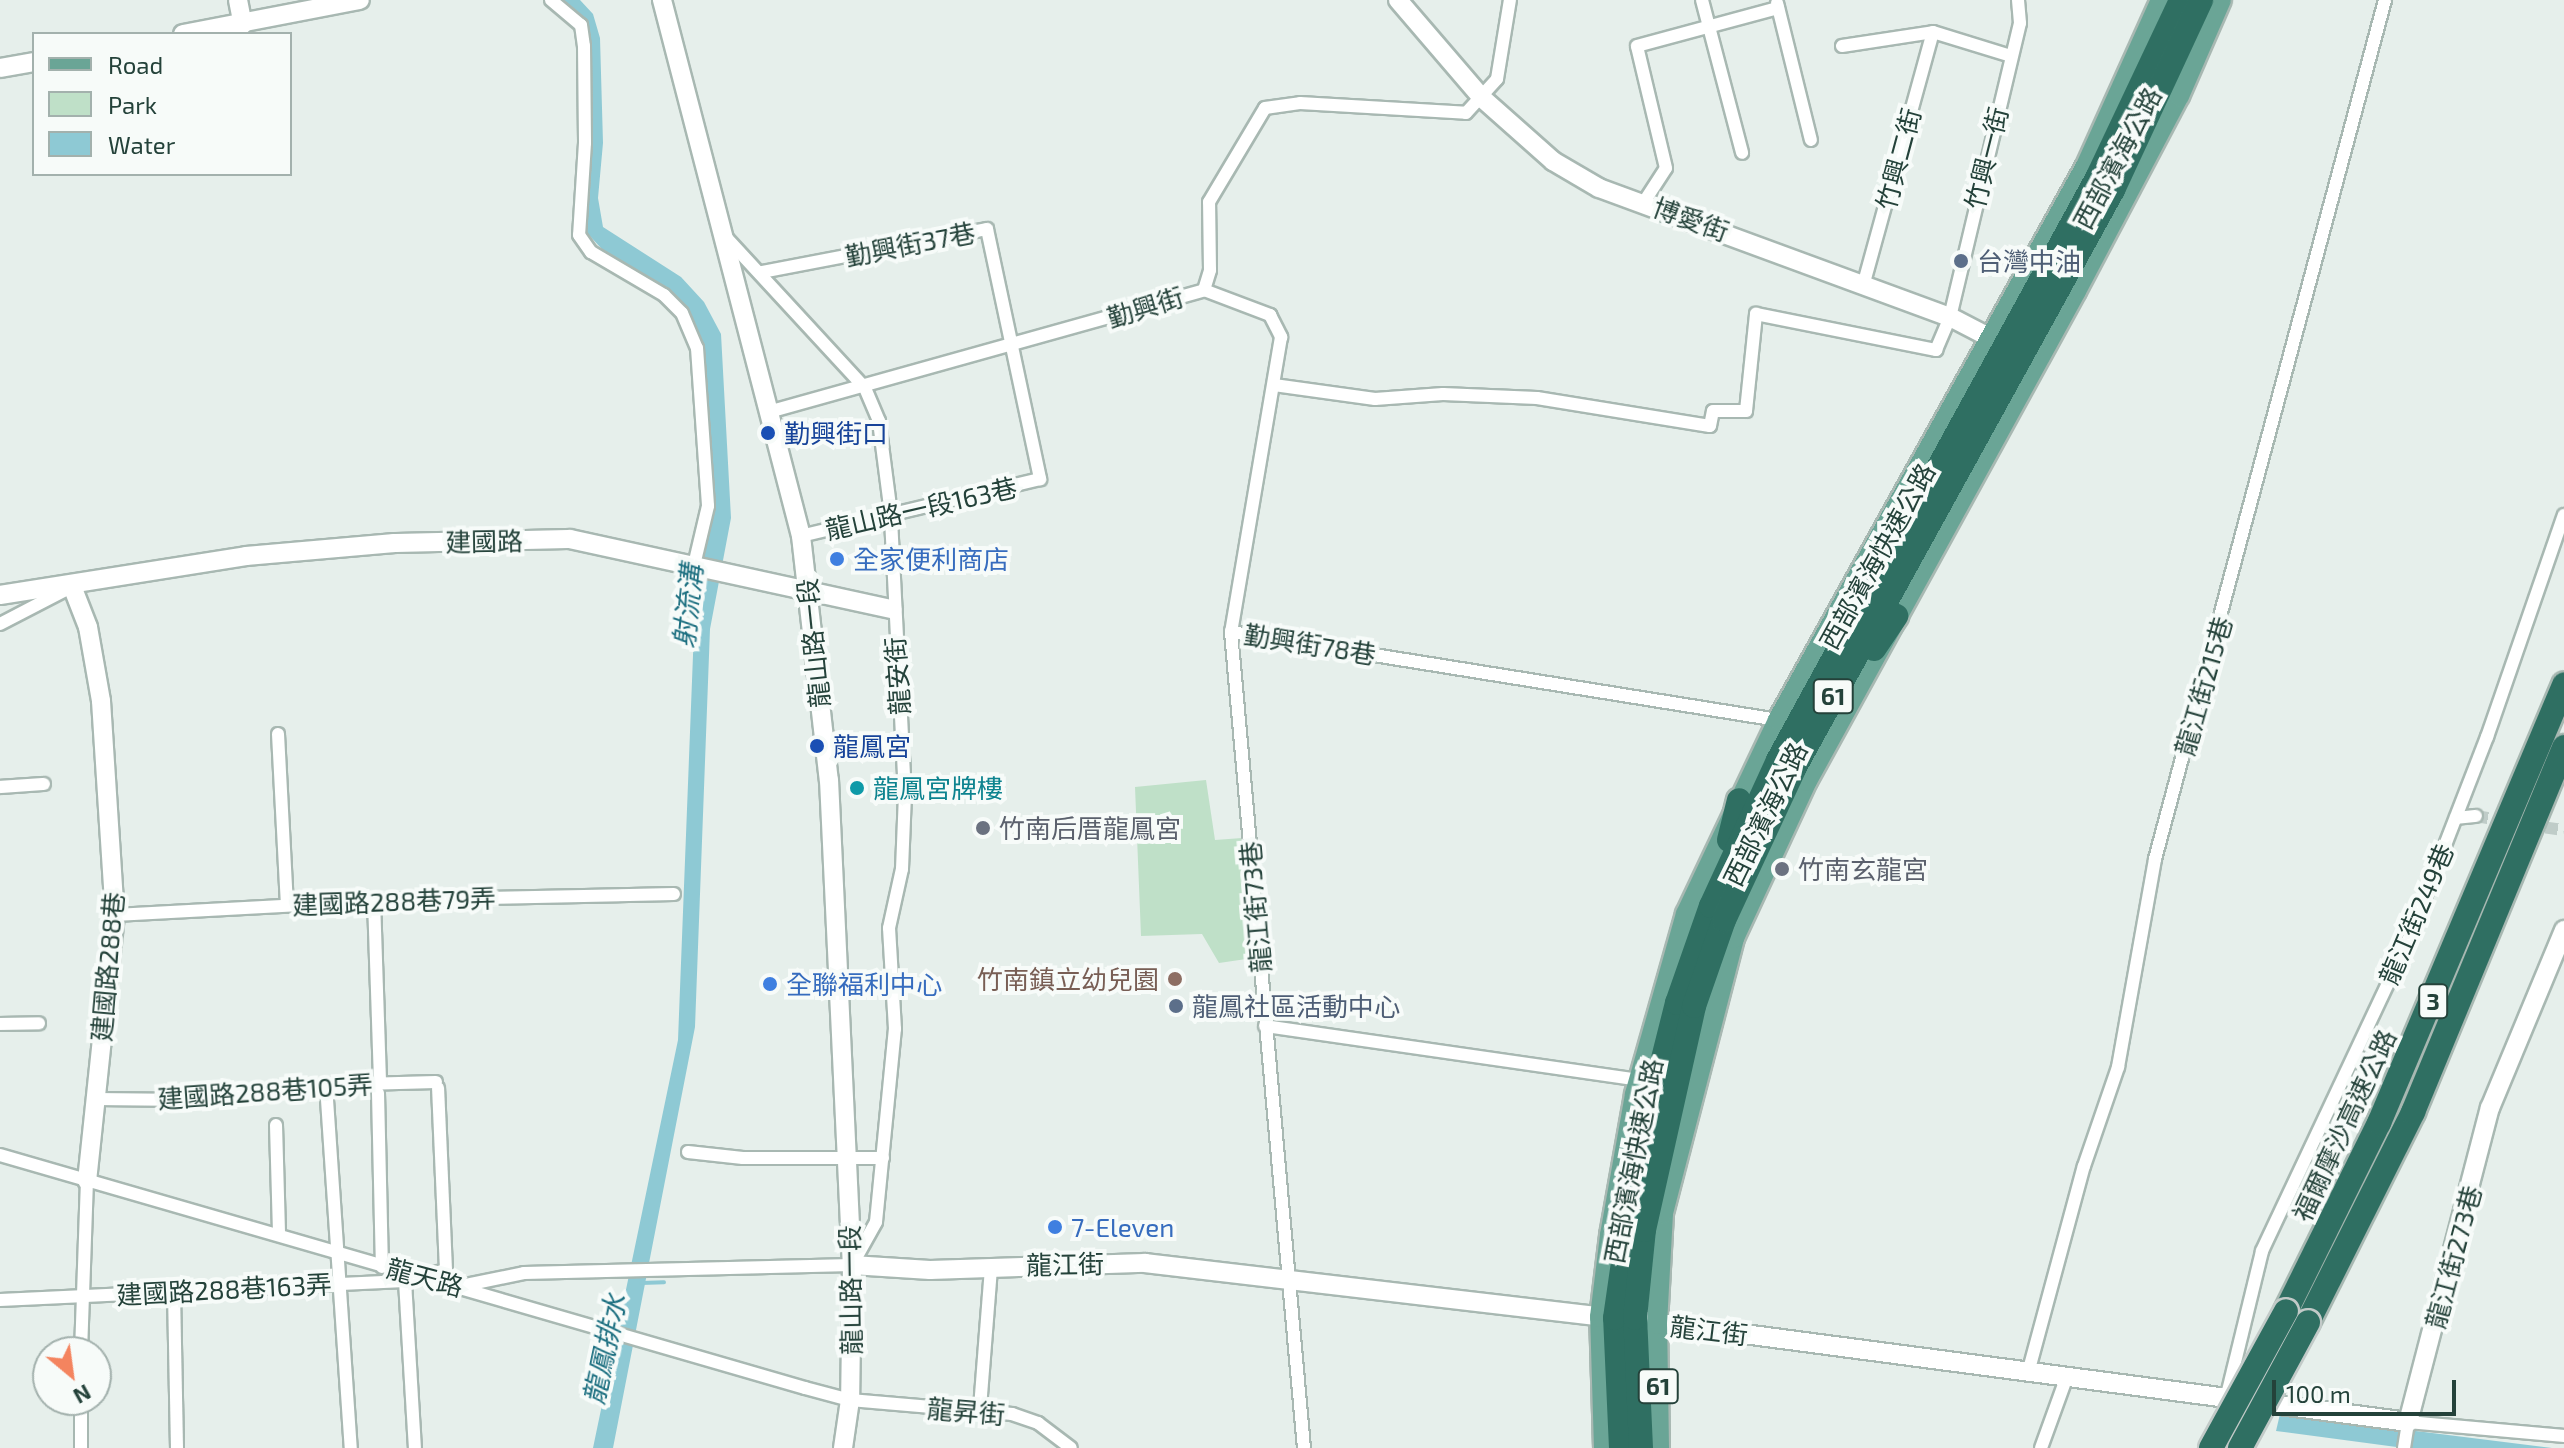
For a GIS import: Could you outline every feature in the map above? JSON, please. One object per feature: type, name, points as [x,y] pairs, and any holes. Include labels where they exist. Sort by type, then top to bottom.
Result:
[{"type":"highway","name":"西部濱海快速公路","points":[[1641,1448],[1627,1319],[1655,1166],[1694,1006],[1724,920],[1795,767],[2013,351],[2181,0]]},
{"type":"highway","name":"西部濱海快速公路","points":[[1621,1448],[1638,1158],[1677,1003],[1711,906],[1778,760],[2013,351],[2113,190],[2201,0]]},
{"type":"highway","points":[[1795,767],[1896,616]]},
{"type":"highway","name":"福爾摩沙高速公路","points":[[2211,1448],[2286,1311],[2390,1097],[2564,684]]},
{"type":"highway","name":"福爾摩沙高速公路","points":[[2240,1448],[2308,1322],[2413,1112],[2564,747]]},
{"type":"highway","points":[[1711,906],[1739,800]]},
{"type":"main road","name":"西部濱海公路","points":[[1659,1448],[1627,1319],[1663,1213],[1734,938],[1807,781],[1896,616],[2013,351],[2086,166],[2161,0]]},
{"type":"main road","name":"西部濱海公路","points":[[1604,1448],[1627,1319],[1638,1080],[1686,914],[1778,720],[2179,96],[2221,0]]},
{"type":"street","points":[[238,0],[243,25]]},
{"type":"street","points":[[196,32],[360,0]]},
{"type":"street","points":[[551,0],[581,25],[584,46],[579,235],[591,252],[664,295],[682,313],[697,348],[708,506],[696,565]]},
{"type":"street","name":"龍山路一段","points":[[662,0],[772,411],[801,536],[829,780],[852,1265],[850,1400],[843,1448]]},
{"type":"street","name":"博愛街","points":[[1398,0],[1482,98],[1553,161],[1599,188],[1950,317],[2013,351]]},
{"type":"street","points":[[1482,98],[1497,79],[1510,0]]},
{"type":"street","points":[[1702,0],[1742,153]]},
{"type":"street","name":"竹興一街","points":[[1274,385],[1375,399],[1443,394],[1537,398],[1710,426],[1713,411],[1746,411],[1756,314],[1936,350],[1950,317],[2020,23],[2018,0]]},
{"type":"street","name":"龍江街215巷","points":[[2028,1373],[2084,1166],[2118,1067],[2155,859],[2385,0]]},
{"type":"street","points":[[1644,202],[1666,168],[1637,46],[1777,4],[1811,140]]},
{"type":"street","points":[[1842,46],[1933,32],[2011,56]]},
{"type":"street","name":"竹興二街","points":[[1863,286],[1933,32]]},
{"type":"street","points":[[0,68],[32,62]]},
{"type":"street","name":"勤興街","points":[[772,411],[1012,347],[1204,290],[1210,270],[1209,202],[1265,108],[1300,103],[1466,113],[1482,98]]},
{"type":"street","name":"勤興街37巷","points":[[762,272],[987,229],[1012,347]]},
{"type":"street","name":"龍安街","points":[[722,233],[762,272],[865,388],[879,421],[891,514],[892,609],[905,795],[902,869],[889,928],[895,1029],[876,1222],[852,1265]]},
{"type":"street","name":"勤興街78巷","points":[[1204,290],[1270,315],[1278,324],[1281,337],[1242,547],[1231,632],[1778,720]]},
{"type":"street","name":"龍山路一段163巷","points":[[801,536],[1040,479],[1012,347]]},
{"type":"street","name":"龍江街249巷","points":[[2226,1399],[2262,1251],[2409,938],[2456,818],[2564,515]]},
{"type":"street","name":"建國路","points":[[0,595],[246,556],[409,543],[570,539],[892,609]]},
{"type":"street","name":"建國路","points":[[0,624],[72,586]]},
{"type":"street","name":"建國路288巷","points":[[72,586],[88,627],[101,701],[115,915],[87,1181],[81,1336]]},
{"type":"street","name":"龍江街73巷","points":[[1231,632],[1304,1448]]},
{"type":"street","points":[[278,734],[287,905]]},
{"type":"street","points":[[0,787],[44,784]]},
{"type":"street","points":[[2456,818],[2476,816]]},
{"type":"street","name":"建國路288巷79弄","points":[[115,915],[374,900],[674,894]]},
{"type":"street","points":[[374,900],[382,1267]]},
{"type":"street","name":"龍江街273巷","points":[[2407,1424],[2485,1137],[2490,1108],[2564,930]]},
{"type":"street","name":"龍江街273巷","points":[[2485,1137],[2564,962]]},
{"type":"street","points":[[0,1024],[39,1023]]},
{"type":"street","points":[[1265,1026],[1638,1080]]},
{"type":"street","points":[[326,1085],[336,1283],[351,1448]]},
{"type":"street","name":"建國路288巷105弄","points":[[95,1099],[189,1100],[326,1085],[379,1088],[437,1085],[446,1270]]},
{"type":"street","points":[[276,1125],[279,1234]]},
{"type":"street","points":[[688,1152],[883,1158]]},
{"type":"street","name":"龍天路","points":[[0,1155],[850,1400]]},
{"type":"street","name":"龍江街","points":[[852,1265],[991,1267],[1145,1263],[1290,1277],[2028,1373],[2065,1383],[2226,1399],[2407,1424],[2564,1436]]},
{"type":"street","points":[[461,1286],[524,1273],[852,1265]]},
{"type":"street","points":[[980,1408],[991,1267]]},
{"type":"street","name":"建國路288巷163弄","points":[[0,1300],[405,1281],[427,1279],[446,1270]]},
{"type":"street","points":[[405,1281],[415,1448]]},
{"type":"street","points":[[174,1292],[177,1448]]},
{"type":"street","points":[[2041,1448],[2060,1407],[2065,1383]]},
{"type":"street","name":"龍昇街","points":[[850,1400],[980,1408],[1038,1423],[1071,1448]]},
{"type":"street","points":[[81,1416],[81,1448]]},
{"type":"street","points":[[2404,1448],[2407,1424]]},
{"type":"green space","points":[[1206,780],[1215,840],[1242,838],[1253,958],[1219,963],[1202,934],[1141,936],[1135,787]]},
{"type":"water","points":[[560,0],[580,0],[593,14],[600,38],[603,143],[598,198],[603,227],[681,277],[704,302],[721,334],[731,518],[710,629],[695,1027],[613,1448],[593,1448],[678,1040],[695,604],[712,490],[696,329],[677,300],[616,264],[586,232],[592,145],[589,46]]},
{"type":"water","points":[[2280,1414],[2552,1448],[2404,1448],[2276,1431]]},
{"type":"waterway","name":"龍鳳排水","points":[[641,1283],[664,1282]]},
{"type":"tunnel","points":[[2476,816],[2509,822]]},
{"type":"tunnel","points":[[2528,825],[2564,830]]},
{"type":"place","name":"台灣中油","points":[[1961,261]]},
{"type":"place","name":"勤興街口","points":[[768,433]]},
{"type":"place","name":"全家便利商店","points":[[837,559]]},
{"type":"place","name":"龍鳳宮","points":[[817,746]]},
{"type":"place","name":"龍鳳宮牌樓","points":[[857,788]]},
{"type":"place","name":"竹南后厝龍鳳宮","points":[[983,828]]},
{"type":"place","name":"竹南玄龍宮","points":[[1782,869]]},
{"type":"place","name":"竹南鎮立幼兒園","points":[[1175,979]]},
{"type":"place","name":"全聯福利中心","points":[[770,984]]},
{"type":"place","name":"龍鳳社區活動中心","points":[[1176,1006]]},
{"type":"place","name":"7-Eleven","points":[[1055,1227]]},
{"type":"water label","name":"射流溝","points":[[687,606]]}]
